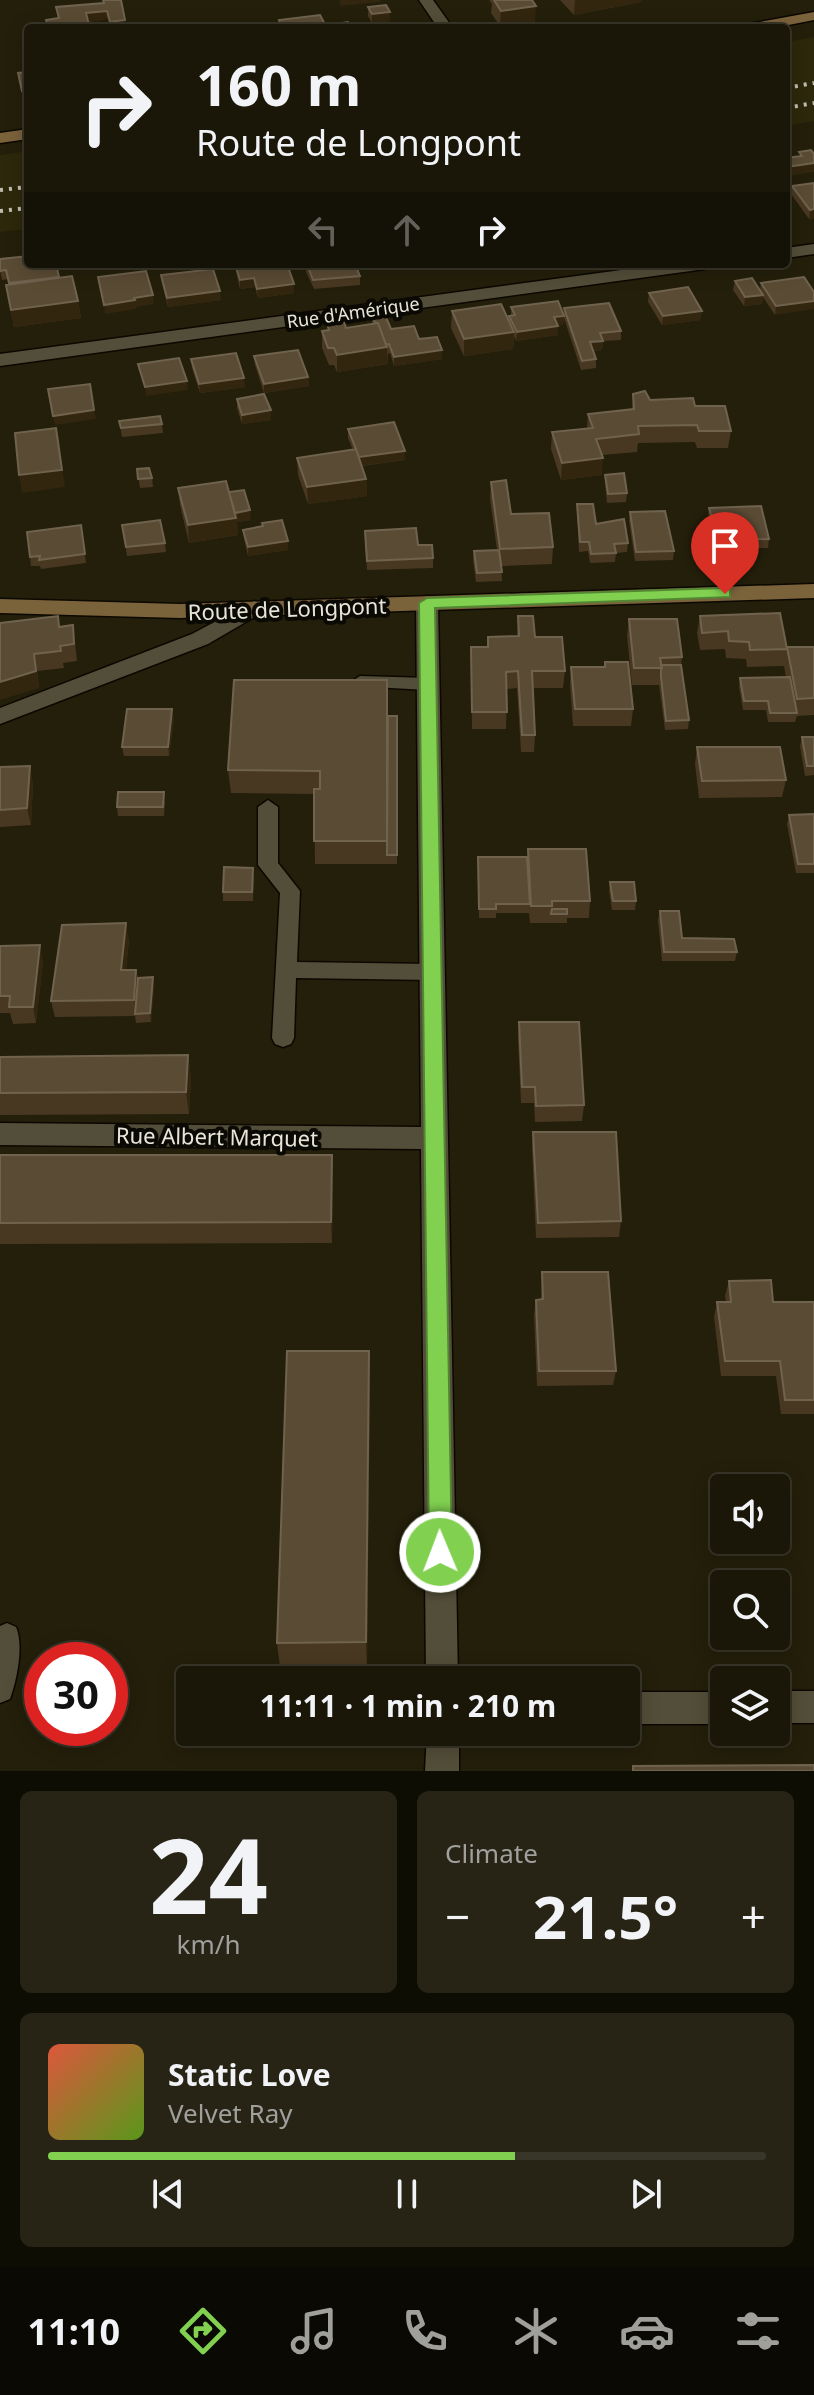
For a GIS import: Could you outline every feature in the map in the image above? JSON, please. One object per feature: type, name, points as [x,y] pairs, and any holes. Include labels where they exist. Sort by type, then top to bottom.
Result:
[{"type":"main road","points":[[771,24],[814,16]]},
{"type":"main road","points":[[0,138],[24,135]]},
{"type":"main road","name":"Route de Longpont","points":[[0,606],[180,611],[814,591]]},
{"type":"street","points":[[426,0],[443,24]]},
{"type":"street","points":[[790,252],[814,249]]},
{"type":"street","name":"Rue d'Amérique","points":[[0,360],[676,268]]},
{"type":"street","points":[[427,603],[442,1666]]},
{"type":"street","points":[[0,716],[200,639],[254,608]]},
{"type":"street","name":"Rue Albert Marquet","points":[[0,1134],[434,1138]]},
{"type":"street","points":[[790,1707],[814,1707]]},
{"type":"street","points":[[640,1708],[710,1708]]},
{"type":"street","points":[[442,1771],[443,1746]]},
{"type":"lane","points":[[336,682],[428,684]]},
{"type":"lane","points":[[268,807],[268,865],[290,891],[283,1038]]},
{"type":"lane","points":[[286,970],[432,972]]},
{"type":"lane","points":[[0,1689],[7,1636]]},
{"type":"shaded area","points":[[814,37],[814,121],[790,125],[790,41]]},
{"type":"shaded area","points":[[24,152],[24,229],[0,232],[0,155]]},
{"type":"building","points":[[103,0],[121,0],[125,20],[110,22],[107,11],[86,13],[89,24],[48,24],[46,20],[59,18],[56,7],[104,3]]},
{"type":"building","points":[[494,0],[532,0],[536,6],[501,11]]},
{"type":"building","points":[[386,5],[390,12],[372,14],[368,7]]},
{"type":"building","points":[[320,15],[325,24],[280,24],[279,20]]},
{"type":"building","points":[[24,72],[24,91],[22,91],[18,73]]},
{"type":"building","points":[[811,150],[814,163],[790,166],[790,158],[802,156],[799,152]]},
{"type":"building","points":[[814,183],[814,209],[810,210],[792,186]]},
{"type":"building","points":[[24,256],[24,268],[57,268],[59,277],[9,283],[6,270],[0,271],[0,259]]},
{"type":"building","points":[[236,268],[288,268],[294,284],[257,289],[254,278],[240,280]]},
{"type":"building","points":[[308,268],[357,268],[360,276],[313,280]]},
{"type":"building","points":[[213,269],[220,291],[167,298],[161,275]]},
{"type":"building","points":[[146,271],[153,295],[104,305],[98,277]]},
{"type":"building","points":[[72,276],[78,301],[11,310],[6,285]]},
{"type":"building","points":[[804,277],[814,292],[814,301],[776,306],[761,283]]},
{"type":"building","points":[[752,278],[763,295],[745,297],[735,281]]},
{"type":"building","points":[[688,287],[702,311],[663,316],[649,293]]},
{"type":"building","points":[[558,301],[564,316],[554,317],[558,326],[517,332],[509,316],[515,315],[511,307]]},
{"type":"building","points":[[609,303],[621,331],[600,333],[603,341],[590,342],[596,359],[582,361],[564,308]]},
{"type":"building","points":[[501,304],[514,332],[464,339],[452,311]]},
{"type":"building","points":[[385,315],[391,329],[414,326],[419,339],[437,337],[442,350],[394,357],[372,316]]},
{"type":"building","points":[[344,322],[346,328],[378,323],[387,347],[337,355],[334,348],[328,348],[322,331],[329,330],[327,324]]},
{"type":"building","points":[[298,350],[308,377],[264,384],[254,356]]},
{"type":"building","points":[[236,353],[244,378],[199,384],[191,359]]},
{"type":"building","points":[[179,358],[187,381],[145,387],[138,364]]},
{"type":"building","points":[[90,384],[94,410],[53,416],[48,389]]},
{"type":"building","points":[[645,391],[650,400],[693,398],[695,406],[725,406],[731,431],[699,431],[697,425],[638,426],[639,434],[596,439],[603,458],[562,463],[552,432],[593,428],[588,414],[634,409],[633,394]]},
{"type":"building","points":[[264,394],[271,410],[242,415],[237,399]]},
{"type":"building","points":[[160,416],[162,424],[121,428],[119,421]]},
{"type":"building","points":[[394,422],[405,451],[359,457],[348,429]]},
{"type":"building","points":[[56,428],[62,470],[19,475],[15,433]]},
{"type":"building","points":[[356,449],[366,479],[307,487],[297,458]]},
{"type":"building","points":[[149,468],[152,478],[138,479],[137,469]]},
{"type":"building","points":[[624,473],[627,493],[608,494],[605,475]]},
{"type":"building","points":[[506,480],[511,514],[549,513],[553,547],[500,549],[491,482]]},
{"type":"building","points":[[226,481],[236,518],[188,525],[178,488]]},
{"type":"building","points":[[244,490],[250,510],[235,513],[229,492]]},
{"type":"building","points":[[577,504],[593,504],[596,524],[624,519],[628,543],[614,544],[616,553],[591,554],[589,542],[580,542]]},
{"type":"building","points":[[761,506],[769,539],[718,540],[709,508]]},
{"type":"building","points":[[665,511],[674,551],[636,552],[630,512]]},
{"type":"building","points":[[160,520],[165,543],[126,547],[122,525]]},
{"type":"building","points":[[282,520],[288,541],[248,547],[243,530]]},
{"type":"building","points":[[81,525],[85,554],[39,560],[40,556],[30,557],[27,532]]},
{"type":"building","points":[[416,528],[418,545],[432,545],[433,558],[367,561],[365,531]]},
{"type":"building","points":[[499,550],[502,572],[477,573],[474,551]]},
{"type":"building","points":[[780,613],[787,649],[750,650],[749,642],[729,641],[728,631],[702,633],[700,616]]},
{"type":"building","points":[[58,616],[59,627],[73,625],[74,644],[60,646],[61,651],[34,654],[36,671],[0,682],[0,623]]},
{"type":"building","points":[[518,616],[533,616],[535,637],[562,637],[565,671],[532,671],[535,735],[522,735],[518,671],[506,672],[507,712],[472,712],[471,647],[488,647],[488,637],[519,636]]},
{"type":"building","points":[[629,619],[677,619],[682,657],[660,658],[662,668],[634,668]]},
{"type":"building","points":[[787,647],[814,647],[814,698],[797,699]]},
{"type":"building","points":[[605,662],[628,662],[633,709],[575,709],[571,667],[605,667]]},
{"type":"building","points":[[661,665],[681,665],[689,720],[666,721]]},
{"type":"building","points":[[790,677],[797,713],[770,713],[768,701],[744,701],[740,678]]},
{"type":"building","points":[[234,680],[387,680],[387,841],[314,841],[314,789],[320,789],[320,771],[228,770]]},
{"type":"building","points":[[127,709],[172,709],[168,747],[122,747]]},
{"type":"building","points":[[388,716],[397,716],[397,855],[387,855]]},
{"type":"building","points":[[802,737],[814,737],[814,766],[807,766]]},
{"type":"building","points":[[697,747],[780,747],[786,780],[702,781]]},
{"type":"building","points":[[30,766],[27,808],[0,810],[0,767]]},
{"type":"building","points":[[118,792],[164,792],[163,807],[117,807]]},
{"type":"building","points":[[814,814],[814,864],[798,864],[789,815]]},
{"type":"building","points":[[528,849],[586,849],[590,901],[552,901],[552,906],[531,906]]},
{"type":"building","points":[[478,857],[527,857],[530,904],[496,904],[496,909],[479,909]]},
{"type":"building","points":[[224,867],[253,868],[252,892],[223,892]]},
{"type":"building","points":[[610,882],[634,882],[636,901],[613,901]]},
{"type":"building","points":[[552,909],[567,909],[567,914],[551,914]]},
{"type":"building","points":[[660,911],[679,911],[682,938],[734,939],[737,952],[664,952]]},
{"type":"building","points":[[126,923],[121,970],[136,970],[134,1000],[51,1001],[62,925]]},
{"type":"building","points":[[40,945],[33,1007],[9,1007],[10,996],[0,996],[0,946]]},
{"type":"building","points":[[153,977],[150,1013],[135,1014],[138,978]]},
{"type":"building","points":[[519,1022],[579,1022],[584,1105],[536,1106],[535,1087],[522,1087]]},
{"type":"building","points":[[188,1055],[186,1092],[0,1093],[0,1057]]},
{"type":"building","points":[[533,1132],[616,1132],[621,1221],[538,1223]]},
{"type":"building","points":[[0,1155],[332,1155],[331,1222],[0,1223]]},
{"type":"building","points":[[542,1272],[608,1272],[616,1371],[539,1371],[536,1300],[543,1299]]},
{"type":"building","points":[[771,1280],[773,1302],[814,1302],[814,1400],[785,1400],[780,1361],[725,1361],[717,1302],[731,1302],[729,1281]]},
{"type":"building","points":[[287,1351],[369,1351],[366,1642],[277,1643]]},
{"type":"building","points":[[814,1765],[814,1771],[633,1771],[633,1766]]},
{"type":"railway","points":[[790,87],[814,83]]},
{"type":"railway","points":[[790,107],[814,103]]},
{"type":"railway","points":[[0,190],[24,187]]},
{"type":"railway","points":[[0,211],[24,208]]},
{"type":"route","points":[[440,1552],[427,603],[725,594]]}]
